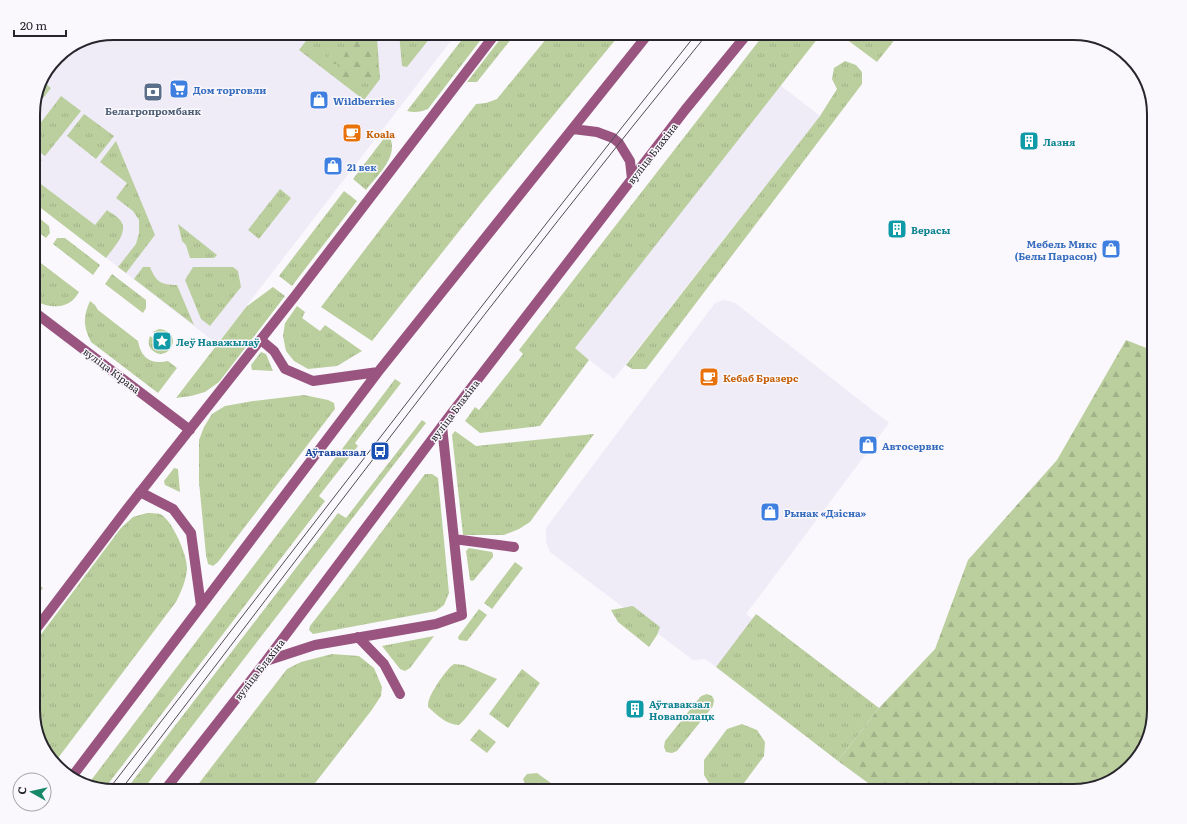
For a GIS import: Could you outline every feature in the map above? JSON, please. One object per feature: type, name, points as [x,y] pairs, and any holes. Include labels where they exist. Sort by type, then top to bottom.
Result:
[{"type":"main road","points":[[40,624],[140,492],[261,340],[491,40]]},
{"type":"main road","points":[[75,772],[378,372],[643,40]]},
{"type":"main road","name":"вуліца Блахіна","points":[[169,784],[266,661],[442,426],[685,110],[742,40]]},
{"type":"main road","points":[[573,129],[597,132],[613,138],[630,161],[632,179]]},
{"type":"main road","name":"вуліца Кірава","points":[[40,316],[190,430]]},
{"type":"main road","points":[[261,340],[274,351],[285,369],[313,381],[378,372]]},
{"type":"main road","points":[[266,661],[315,645],[436,624],[462,615],[442,426]]},
{"type":"main road","points":[[140,492],[173,509],[191,533],[201,606]]},
{"type":"main road","points":[[454,539],[514,547]]},
{"type":"main road","points":[[358,637],[384,664],[400,694]]},
{"type":"shaded area","points":[[114,40],[452,40],[217,344],[40,206],[40,110],[44,90],[58,65],[77,50],[90,44],[100,41]]},
{"type":"shaded area","points":[[780,85],[820,116],[614,379],[574,348]]},
{"type":"shaded area","points":[[724,300],[735,303],[889,423],[746,614],[753,619],[716,667],[705,659],[693,660],[550,552],[546,542],[546,528],[715,303]]},
{"type":"green space","points":[[307,40],[377,40],[380,79],[364,100],[299,50]]},
{"type":"green space","points":[[342,40],[373,40],[375,42],[379,75],[368,83],[343,80],[340,64],[328,64],[329,52],[341,55],[343,59],[348,47]]},
{"type":"green space","points":[[400,40],[428,40],[407,67],[402,66]]},
{"type":"green space","points":[[462,40],[481,40],[428,109],[418,112],[407,111]]},
{"type":"green space","points":[[500,40],[510,40],[477,82],[467,82]]},
{"type":"green space","points":[[545,40],[615,40],[483,201],[372,341],[321,307],[476,104],[486,103],[497,99]]},
{"type":"green space","points":[[760,40],[817,40],[575,348],[589,360],[540,426],[480,433],[465,421],[475,407],[479,410],[523,354],[519,350]]},
{"type":"green space","points":[[847,40],[894,40],[877,62]]},
{"type":"green space","points":[[845,61],[856,65],[862,72],[862,84],[646,369],[632,369],[626,365],[820,116],[837,89],[832,79],[834,68]]},
{"type":"green space","points":[[46,84],[51,88],[42,99]]},
{"type":"green space","points":[[61,96],[81,111],[45,156],[40,152],[40,124]]},
{"type":"green space","points":[[84,114],[114,136],[96,159],[67,136]]},
{"type":"green space","points":[[388,133],[392,149],[390,156],[387,163],[366,190],[353,179]]},
{"type":"green space","points":[[116,141],[155,235],[126,273],[118,267],[136,244],[139,233],[139,220],[133,211],[116,198],[127,183],[100,162]]},
{"type":"green space","points":[[40,183],[95,225],[107,210],[119,219],[123,225],[122,235],[106,258],[40,207]]},
{"type":"green space","points":[[280,189],[291,198],[259,239],[248,230]]},
{"type":"green space","points":[[344,191],[357,201],[292,286],[279,276]]},
{"type":"green space","points":[[40,219],[49,226],[50,233],[46,238],[40,233]]},
{"type":"green space","points":[[178,224],[217,255],[214,258],[190,258],[186,245],[182,241]]},
{"type":"green space","points":[[57,238],[65,238],[100,265],[93,275],[53,244]]},
{"type":"green space","points":[[40,262],[79,292],[73,300],[64,305],[53,306],[40,303]]},
{"type":"green space","points":[[143,267],[150,267],[154,276],[160,282],[177,285],[194,325],[134,279]]},
{"type":"green space","points":[[193,267],[233,267],[238,271],[241,287],[210,326],[201,319],[185,280]]},
{"type":"green space","points":[[112,274],[146,300],[146,308],[143,313],[105,284]]},
{"type":"green space","points":[[273,287],[285,296],[219,382],[205,392],[176,398],[246,307]]},
{"type":"green space","points":[[90,301],[98,310],[138,341],[139,347],[144,356],[152,361],[168,361],[177,368],[158,393],[91,342],[85,326],[86,312]]},
{"type":"green space","points":[[297,306],[305,312],[302,318],[320,331],[325,325],[362,351],[337,366],[308,369],[294,361],[286,351],[283,336],[285,323]]},
{"type":"green space","points":[[159,329],[167,331],[172,336],[173,341],[172,346],[168,351],[158,354],[152,350],[149,345],[150,336],[156,340],[155,342],[162,348],[168,341],[153,332]]},
{"type":"green space","points":[[1126,340],[1147,348],[1147,714],[1146,724],[1139,743],[1129,759],[1118,769],[1101,778],[1082,783],[869,784],[838,761],[879,708],[935,649],[968,560],[1057,460]]},
{"type":"green space","points":[[261,352],[266,354],[273,371],[252,370],[251,365]]},
{"type":"green space","points":[[395,379],[401,383],[355,443],[358,446],[319,496],[325,501],[109,783],[91,780]]},
{"type":"green space","points":[[304,395],[328,400],[334,403],[335,409],[218,562],[213,566],[208,564],[199,482],[199,440],[204,427],[212,414],[225,406]]},
{"type":"green space","points":[[422,420],[426,423],[147,784],[130,784],[338,513],[346,518]]},
{"type":"green space","points":[[455,431],[476,446],[594,434],[530,522],[519,529],[504,535],[463,535],[452,435]]},
{"type":"green space","points":[[174,468],[178,469],[180,492],[165,485],[164,481]]},
{"type":"green space","points":[[425,474],[432,474],[438,478],[449,593],[444,605],[436,611],[313,634],[309,630],[310,626]]},
{"type":"green space","points":[[147,513],[155,513],[165,517],[174,530],[187,563],[183,586],[176,602],[58,758],[50,747],[41,724],[40,636],[121,528],[133,517]]},
{"type":"green space","points":[[469,548],[492,552],[493,554],[493,557],[472,581],[470,580],[466,551]]},
{"type":"green space","points":[[515,562],[523,568],[492,609],[484,603]]},
{"type":"green space","points":[[633,606],[660,627],[657,635],[649,647],[618,622],[611,610]]},
{"type":"green space","points":[[479,609],[487,615],[467,641],[459,640],[458,637]]},
{"type":"green space","points":[[756,614],[879,708],[838,761],[716,667]]},
{"type":"green space","points":[[434,636],[410,668],[405,671],[400,669],[382,646]]},
{"type":"green space","points":[[332,654],[359,656],[374,668],[382,687],[381,696],[371,711],[314,784],[198,784],[287,669],[301,662]]},
{"type":"green space","points":[[454,664],[464,665],[497,679],[459,725],[446,721],[428,707],[430,696],[436,686],[447,670]]},
{"type":"green space","points":[[522,669],[540,683],[508,728],[489,714]]},
{"type":"green space","points":[[707,694],[712,696],[714,700],[713,706],[677,751],[672,753],[666,752],[664,747],[665,741],[701,696]]},
{"type":"green space","points":[[742,724],[757,730],[765,742],[764,756],[743,784],[710,784],[704,775],[704,760],[727,729]]},
{"type":"green space","points":[[479,729],[496,742],[487,753],[470,740]]},
{"type":"green space","points":[[537,773],[552,784],[525,784],[523,779],[527,774]]},
{"type":"tram line","points":[[113,784],[474,316],[691,40]]},
{"type":"tram line","points":[[125,784],[484,315],[702,40]]},
{"type":"place","name":"Дом торговли","points":[[179,89]]},
{"type":"place","name":"Белагропромбанк","points":[[153,92]]},
{"type":"place","name":"Wildberries","points":[[319,100]]},
{"type":"place","name":"Koala","points":[[352,133]]},
{"type":"place","name":"Лазня","points":[[1029,141]]},
{"type":"place","name":"21 век","points":[[333,166]]},
{"type":"place","name":"Верасы","points":[[897,229]]},
{"type":"place","name":"Мебель Микс (Белы Парасон)","points":[[1111,249]]},
{"type":"place","name":"Леў Наважылаў","points":[[162,341]]},
{"type":"place","name":"Кебаб Бразерс","points":[[709,377]]},
{"type":"place","name":"Автосервис","points":[[868,445]]},
{"type":"place","name":"Аўтавакзал","points":[[380,451]]},
{"type":"place","name":"Рынак «Дзісна»","points":[[770,512]]},
{"type":"place","name":"Аўтавакзал Новаполацк","points":[[635,709]]}]
